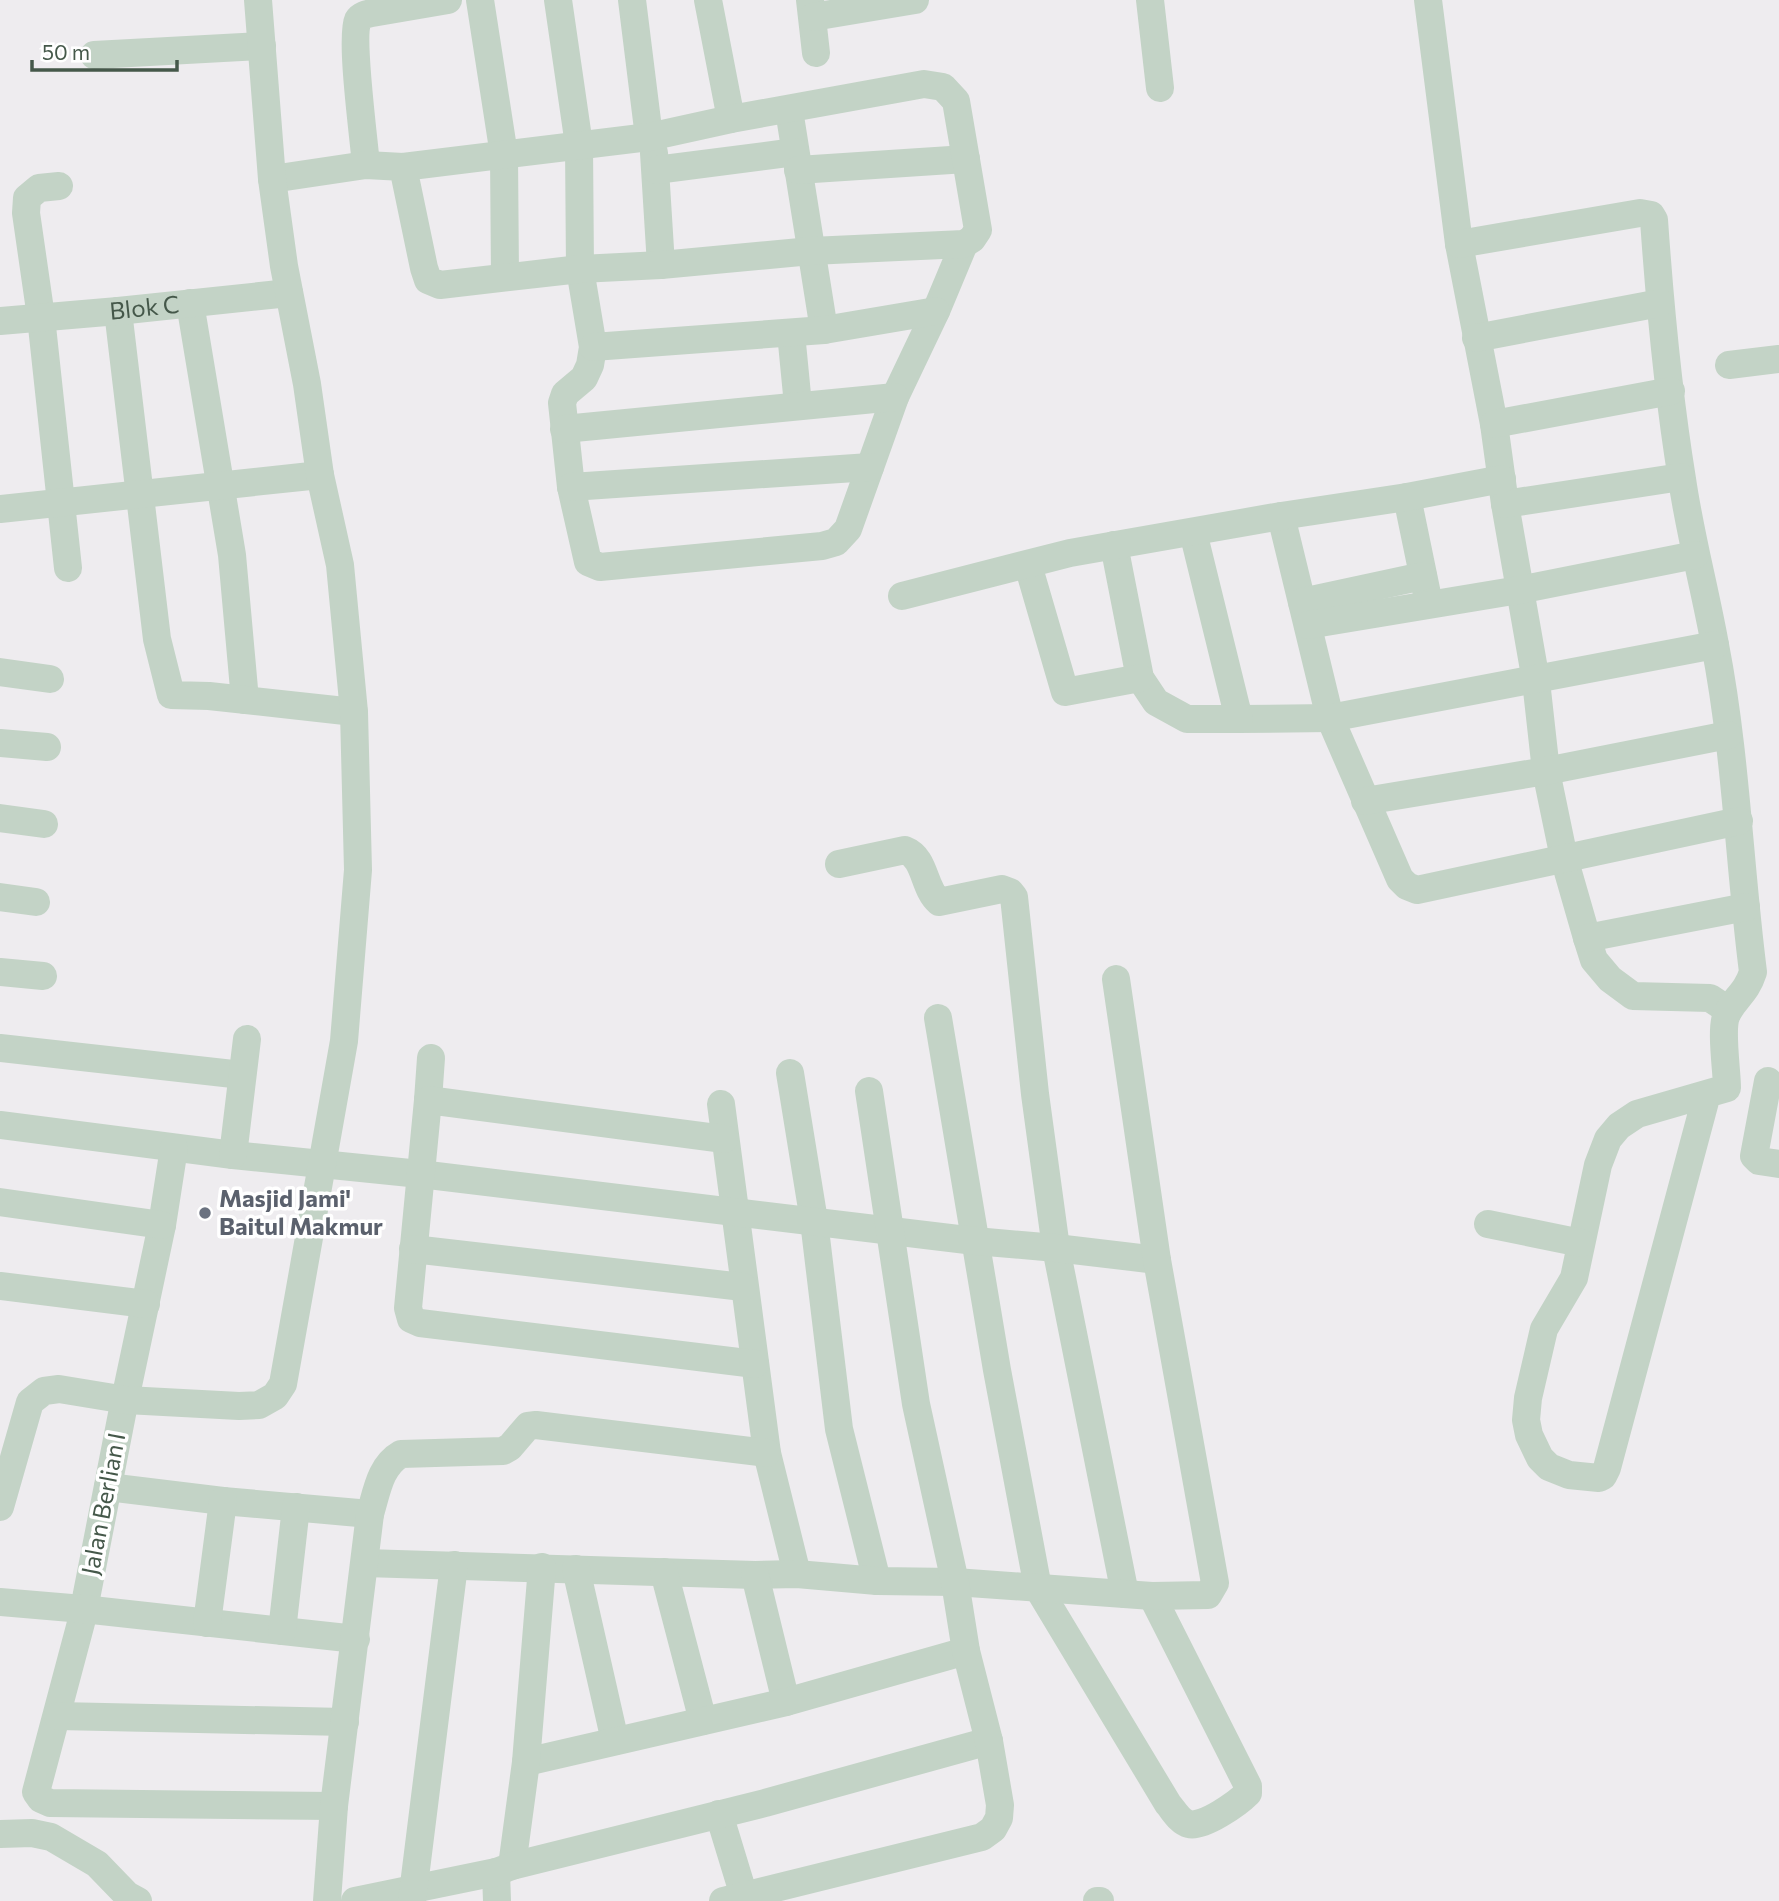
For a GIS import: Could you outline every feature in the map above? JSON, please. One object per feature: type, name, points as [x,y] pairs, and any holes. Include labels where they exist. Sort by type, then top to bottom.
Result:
[{"type":"street","points":[[0,1507],[30,1402],[44,1391],[59,1389],[126,1399],[239,1406],[259,1405],[275,1396],[283,1384],[344,1041],[358,870],[354,712],[340,565],[320,475],[272,179],[258,0]]},
{"type":"street","points":[[366,165],[356,51],[358,20],[363,15],[372,13],[448,0]]},
{"type":"street","points":[[480,0],[504,155],[505,277]]},
{"type":"street","points":[[558,0],[579,145],[580,269],[593,347],[590,365],[584,378],[565,394],[562,403],[571,488],[589,562],[600,567],[797,549],[835,542],[848,529],[895,397],[964,244]]},
{"type":"street","points":[[632,0],[656,170],[661,265]]},
{"type":"street","points":[[708,0],[731,119]]},
{"type":"street","points":[[816,53],[811,8],[915,0]]},
{"type":"street","points":[[1150,0],[1160,88]]},
{"type":"street","points":[[1428,0],[1459,244],[1494,424],[1519,590],[1536,681],[1546,771],[1564,858],[1587,938],[1594,960],[1610,979],[1633,996],[1710,998],[1717,1001],[1727,1013]]},
{"type":"street","points":[[94,55],[262,46]]},
{"type":"street","points":[[272,179],[366,165],[403,167],[651,136],[924,85],[943,88],[956,101],[978,230],[972,239],[964,244],[811,251],[661,265],[580,269],[440,285],[428,280],[424,268],[403,167]]},
{"type":"street","points":[[789,110],[824,330]]},
{"type":"street","points":[[656,170],[797,161],[966,159]]},
{"type":"street","points":[[59,186],[39,188],[27,198],[26,213],[41,317],[68,568]]},
{"type":"street","points":[[1459,244],[1646,213],[1654,220],[1660,303],[1681,477],[1715,645],[1739,821],[1753,972],[1748,986],[1727,1013],[1723,1025],[1722,1080],[1607,1468],[1599,1478],[1569,1475],[1549,1466],[1540,1458],[1529,1435],[1526,1420],[1528,1398],[1544,1329],[1574,1278],[1598,1165],[1613,1132],[1637,1114],[1722,1080],[1773,1080],[1754,1156],[1759,1161],[1779,1164]]},
{"type":"street","name":"Blok C","points":[[0,321],[118,312],[289,293]]},
{"type":"street","points":[[190,303],[232,555],[245,700]]},
{"type":"street","points":[[1476,338],[1660,303]]},
{"type":"street","points":[[593,347],[824,330],[936,311]]},
{"type":"street","points":[[118,312],[157,639],[172,695],[209,696],[354,712]]},
{"type":"street","points":[[791,332],[798,405]]},
{"type":"street","points":[[1729,365],[1779,359]]},
{"type":"street","points":[[1494,424],[1671,391]]},
{"type":"street","points":[[564,429],[895,397]]},
{"type":"street","points":[[571,488],[870,467]]},
{"type":"street","points":[[0,509],[320,475]]},
{"type":"street","points":[[902,596],[1070,553],[1281,516],[1407,498],[1681,477]]},
{"type":"street","points":[[1407,498],[1429,604]]},
{"type":"street","points":[[1281,516],[1330,718],[1400,879],[1407,886],[1418,890],[1739,821]]},
{"type":"street","points":[[1193,531],[1239,719]]},
{"type":"street","points":[[1114,545],[1140,678],[1156,702],[1186,719],[1330,718],[1715,645]]},
{"type":"street","points":[[1305,614],[1429,604],[1519,590],[1695,555]]},
{"type":"street","points":[[1028,565],[1065,692],[1140,678]]},
{"type":"street","points":[[1305,614],[1423,576]]},
{"type":"street","points":[[0,672],[50,680]]},
{"type":"street","points":[[1365,801],[1546,771],[1728,735]]},
{"type":"street","points":[[0,743],[47,747]]},
{"type":"street","points":[[0,818],[44,824]]},
{"type":"street","points":[[839,864],[905,850],[913,853],[932,896],[939,902],[1002,888],[1014,897],[1035,1094],[1056,1248],[1138,1595],[1248,1786],[1248,1793],[1241,1800],[1197,1824],[1185,1822],[1168,1804],[1038,1588],[997,1370],[938,1018]]},
{"type":"street","points":[[0,897],[36,902]]},
{"type":"street","points":[[1587,938],[1746,907]]},
{"type":"street","points":[[0,972],[43,976]]},
{"type":"street","points":[[365,1563],[755,1576],[797,1574],[1138,1595],[1208,1595],[1215,1583],[1157,1260],[1116,979]]},
{"type":"street","points":[[233,1155],[247,1039]]},
{"type":"street","points":[[0,1048],[242,1075]]},
{"type":"street","points":[[431,1058],[408,1308],[411,1319],[420,1323],[755,1364]]},
{"type":"street","points":[[790,1073],[814,1221],[839,1429],[877,1581]]},
{"type":"street","points":[[719,1814],[733,1898],[982,1837],[993,1829],[999,1818],[1000,1805],[989,1741],[966,1651],[955,1582],[916,1404],[892,1230],[869,1091]]},
{"type":"street","points":[[428,1100],[724,1139]]},
{"type":"street","points":[[720,1104],[767,1453],[797,1574]]},
{"type":"street","points":[[0,1125],[233,1155],[420,1174],[975,1241],[1157,1260]]},
{"type":"street","name":"Jalan Berlian I","points":[[174,1148],[162,1225],[83,1609],[58,1716],[36,1792],[41,1799],[50,1803],[334,1806]]},
{"type":"street","points":[[0,1202],[162,1225]]},
{"type":"street","points":[[1488,1224],[1581,1243]]},
{"type":"street","points":[[414,1249],[743,1287]]},
{"type":"street","points":[[0,1286],[146,1304]]},
{"type":"street","points":[[327,1901],[334,1806],[370,1514],[384,1468],[391,1459],[401,1454],[503,1451],[510,1447],[528,1426],[767,1453]]},
{"type":"street","points":[[108,1487],[223,1501],[370,1514]]},
{"type":"street","points":[[207,1623],[223,1501]]},
{"type":"street","points":[[282,1631],[296,1507]]},
{"type":"street","points":[[413,1895],[454,1565]]},
{"type":"street","points":[[497,1901],[526,1762],[542,1567]]},
{"type":"street","points":[[576,1569],[615,1741]]},
{"type":"street","points":[[664,1572],[703,1721]]},
{"type":"street","points":[[755,1576],[786,1702]]},
{"type":"street","points":[[0,1602],[356,1639]]},
{"type":"street","points":[[526,1762],[786,1702],[966,1651]]},
{"type":"street","points":[[58,1716],[345,1722]]},
{"type":"street","points":[[355,1901],[413,1895],[989,1741]]},
{"type":"street","points":[[0,1835],[32,1833],[51,1837],[97,1864],[127,1895],[138,1901]]},
{"type":"place","name":"Masjid Jami' Baitul Makmur","points":[[205,1213]]}]
